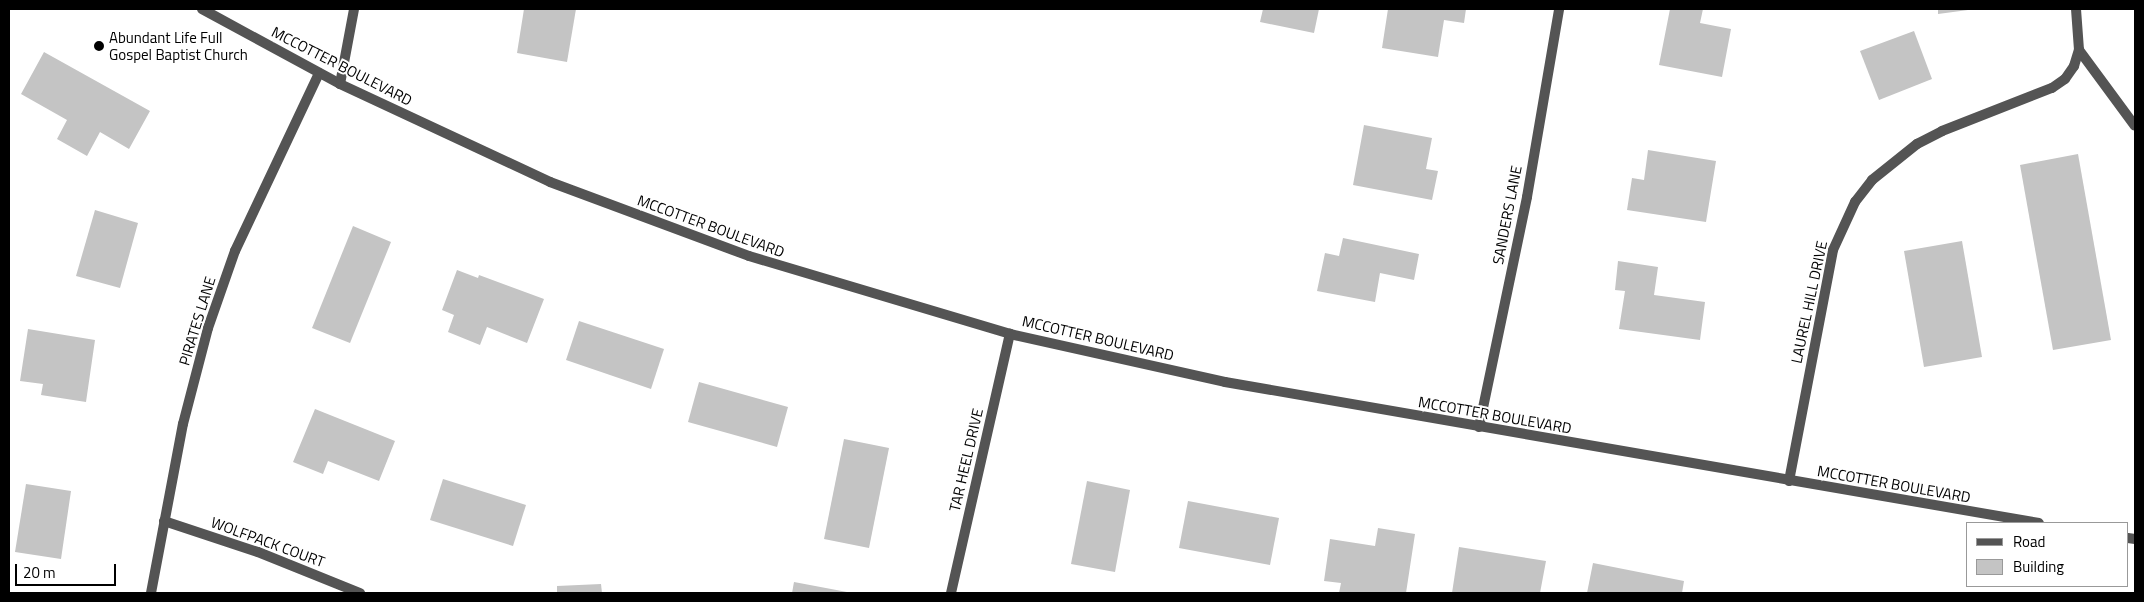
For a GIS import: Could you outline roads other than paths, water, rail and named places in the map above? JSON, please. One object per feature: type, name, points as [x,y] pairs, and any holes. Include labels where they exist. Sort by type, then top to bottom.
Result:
[{"type":"street","name":"MCCOTTER BOULEVARD","points":[[202,9],[340,84],[472,148],[665,227],[831,283],[1010,334],[1225,382],[2033,522]]},
{"type":"street","points":[[340,84],[354,9]]},
{"type":"street","name":"SANDERS LANE","points":[[1479,427],[1527,197],[1558,9]]},
{"type":"street","name":"LAUREL HILL DRIVE","points":[[1789,481],[1833,250],[1855,202],[1872,180],[1917,144],[1942,131],[2052,88],[2065,79],[2074,66],[2079,50],[2076,9]]},
{"type":"street","points":[[2079,50],[2135,126]]},
{"type":"street","name":"PIRATES LANE","points":[[151,593],[183,424],[208,328],[235,251],[319,73]]},
{"type":"street","name":"TAR HEEL DRIVE","points":[[951,593],[1010,334]]},
{"type":"street","name":"WOLFPACK COURT","points":[[164,521],[258,552],[360,593]]},
{"type":"place","name":"Abundant Life Full Gospel Baptist Church","points":[[99,46]]}]
